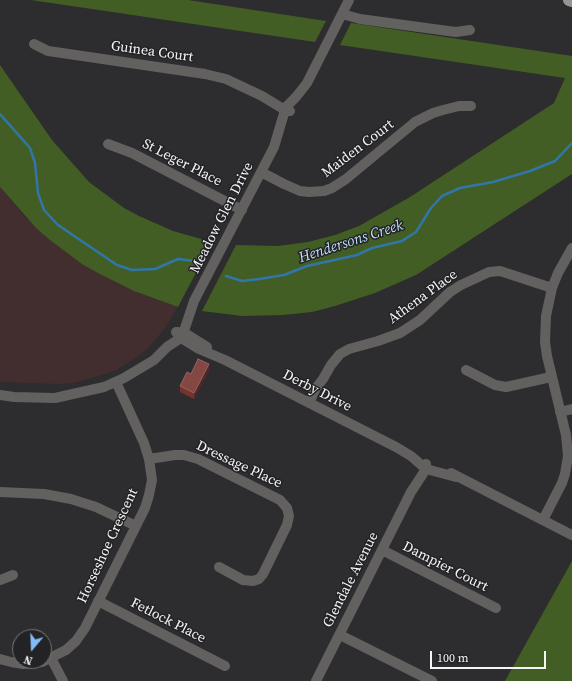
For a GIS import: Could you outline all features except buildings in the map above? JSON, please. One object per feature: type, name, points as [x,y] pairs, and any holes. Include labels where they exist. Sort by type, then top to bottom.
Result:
[{"type":"street","name":"Meadow Glen Drive","points":[[0,394],[14,397],[47,398],[92,391],[116,382],[142,368],[160,346],[180,334],[184,314],[194,301],[274,147],[286,131],[288,109],[302,101],[307,83],[350,0]]},
{"type":"street","points":[[342,14],[448,31],[456,32],[470,30]]},
{"type":"street","name":"Guinea Court","points":[[34,44],[48,51],[205,74],[236,83],[288,109]]},
{"type":"street","name":"Maiden Court","points":[[261,172],[300,191],[324,191],[342,182],[397,136],[420,120],[433,113],[452,107],[471,106]]},
{"type":"street","name":"St Leger Place","points":[[108,144],[122,148],[242,210]]},
{"type":"street","points":[[543,520],[562,483],[567,464],[568,446],[547,356],[545,336],[546,316],[552,288],[564,260],[572,248]]},
{"type":"street","name":"Athena Place","points":[[312,404],[316,388],[331,365],[345,351],[354,347],[389,338],[400,333],[427,314],[455,288],[484,274],[500,271],[552,288]]},
{"type":"street","name":"Derby Drive","points":[[180,334],[202,344],[225,360],[396,446],[424,466],[456,477],[572,535]]},
{"type":"street","points":[[466,370],[495,385],[506,387],[552,377]]},
{"type":"street","name":"Horseshoe Crescent","points":[[52,657],[66,650],[76,641],[85,628],[148,502],[152,472],[149,459],[144,443],[116,382]]},
{"type":"street","points":[[560,412],[572,409]]},
{"type":"street","name":"Dressage Place","points":[[149,459],[175,455],[184,455],[198,459],[280,500],[287,508],[289,516],[287,525],[263,574],[259,579],[253,581],[243,580],[219,568]]},
{"type":"street","name":"Glendale Avenue","points":[[316,681],[424,466]]},
{"type":"street","points":[[0,492],[44,494],[71,499],[96,507],[136,526]]},
{"type":"street","name":"Dampier Court","points":[[382,550],[496,608]]},
{"type":"street","points":[[0,580],[13,575]]},
{"type":"street","name":"Fetlock Place","points":[[98,601],[225,666]]},
{"type":"street","points":[[340,635],[432,681]]},
{"type":"street","name":"Horseshoe Crescent","points":[[0,659],[12,662]]},
{"type":"street","points":[[52,660],[63,681]]},
{"type":"shaded area","points":[[0,187],[24,216],[50,240],[119,284],[178,307],[165,328],[148,348],[116,370],[74,383],[59,384],[0,382]]},
{"type":"green space","points":[[31,0],[188,0],[326,21],[315,42]]},
{"type":"green space","points":[[351,23],[572,56],[572,174],[416,275],[375,293],[312,312],[283,315],[242,316],[202,311],[236,245],[278,246],[308,242],[335,235],[359,226],[410,197],[554,103],[565,78],[340,45]]},
{"type":"green space","points":[[0,65],[52,140],[89,182],[124,208],[139,216],[173,231],[212,242],[178,307],[134,291],[82,264],[36,228],[0,187]]},
{"type":"green space","points":[[572,561],[572,681],[505,681]]},
{"type":"waterway","name":"Hendersons Creek","points":[[0,114],[30,148],[35,163],[38,193],[44,210],[58,225],[117,265],[132,270],[155,269],[178,259],[194,261]]},
{"type":"waterway","name":"Hendersons Creek","points":[[226,276],[242,281],[284,275],[307,266],[357,255],[372,248],[402,241],[416,232],[431,208],[442,196],[460,188],[493,182],[530,171],[555,161],[572,143]]}]
